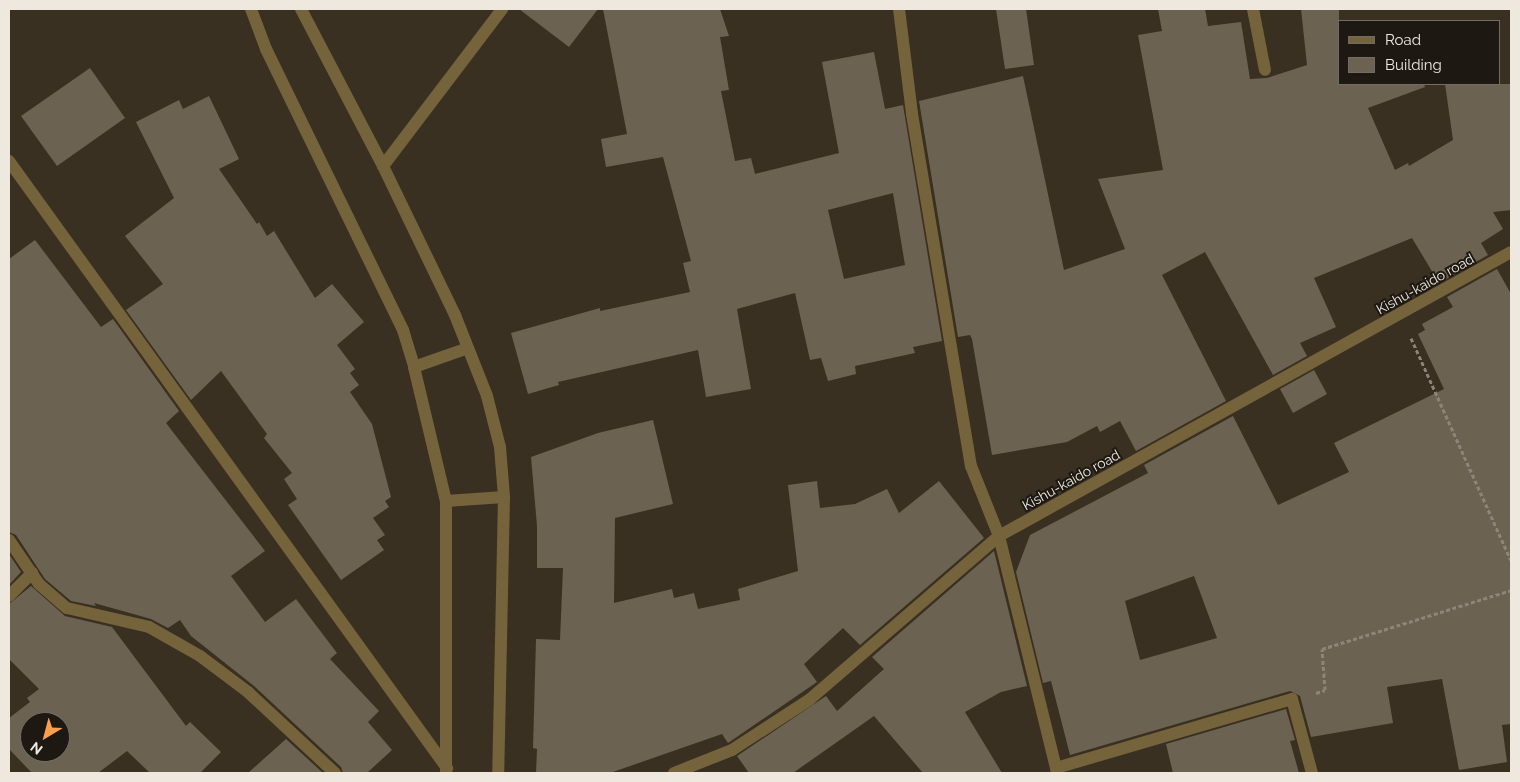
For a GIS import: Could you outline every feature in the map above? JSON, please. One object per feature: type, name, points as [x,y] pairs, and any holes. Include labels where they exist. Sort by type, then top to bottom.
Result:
[{"type":"street","points":[[251,9],[266,49],[403,330],[414,367],[446,501],[447,771]]},
{"type":"street","points":[[301,9],[383,166],[455,315],[487,396],[500,447],[504,497],[498,773]]},
{"type":"street","points":[[383,166],[502,9]]},
{"type":"street","points":[[899,9],[912,114],[971,466],[999,536],[1056,771],[1292,699],[1312,773]]},
{"type":"street","points":[[1253,9],[1265,70]]},
{"type":"street","points":[[9,161],[447,771]]},
{"type":"street","name":"Kishu-kaido road","points":[[674,773],[732,750],[809,700],[999,536],[1511,252]]},
{"type":"street","points":[[414,367],[468,348]]},
{"type":"street","points":[[446,501],[504,497]]},
{"type":"street","points":[[9,540],[39,584],[67,608],[149,627],[200,656],[248,692],[335,773]]},
{"type":"street","points":[[9,596],[32,574]]},
{"type":"path","points":[[1400,315],[1511,560]]},
{"type":"path","points":[[1292,699],[1325,690],[1322,649],[1511,590]]},
{"type":"building","points":[[519,9],[598,9],[569,47]]},
{"type":"building","points":[[603,9],[720,9],[729,36],[720,37],[729,90],[721,91],[735,161],[751,158],[755,174],[839,153],[822,62],[874,52],[885,109],[903,105],[942,341],[913,347],[915,353],[855,366],[856,374],[828,381],[821,358],[810,360],[795,293],[737,309],[751,389],[706,397],[698,350],[558,382],[559,385],[528,394],[511,333],[600,308],[600,311],[690,292],[683,263],[691,261],[663,157],[606,167],[601,139],[627,134]],"holes":[[[893,193],[905,265],[844,279],[828,210]]]},
{"type":"building","points":[[996,9],[1026,9],[1034,65],[1005,69]]},
{"type":"building","points":[[1158,9],[1205,9],[1208,26],[1241,22],[1250,79],[1267,78],[1307,65],[1301,9],[1339,9],[1338,85],[1424,85],[1425,87],[1368,108],[1395,170],[1408,163],[1409,166],[1453,140],[1445,85],[1511,84],[1511,210],[1493,212],[1503,229],[1481,243],[1488,255],[1439,283],[1412,238],[1314,278],[1336,327],[1300,343],[1307,356],[1273,375],[1205,252],[1162,275],[1226,401],[1136,451],[1120,421],[1100,432],[1097,426],[1067,442],[992,455],[972,339],[970,335],[958,337],[919,101],[1023,76],[1064,270],[1125,249],[1098,179],[1163,170],[1138,35],[1162,31]]},
{"type":"building","points":[[90,68],[125,118],[57,166],[21,116]]},
{"type":"building","points":[[209,96],[239,159],[219,169],[257,224],[259,222],[267,236],[274,231],[315,298],[332,284],[364,322],[337,345],[355,369],[350,373],[359,385],[350,392],[372,424],[391,497],[385,501],[389,507],[373,518],[385,535],[377,540],[384,550],[341,580],[288,505],[297,499],[284,479],[292,473],[264,438],[267,434],[221,371],[191,400],[126,310],[163,284],[125,236],[174,198],[136,122],[179,100],[183,109]]},
{"type":"building","points":[[35,240],[101,327],[113,319],[179,411],[166,423],[265,551],[231,576],[265,622],[296,599],[337,653],[330,659],[379,711],[368,722],[392,750],[367,773],[343,773],[341,767],[254,686],[191,636],[180,620],[168,628],[151,619],[94,603],[96,606],[71,601],[45,579],[16,535],[9,532],[9,259]]},
{"type":"building","points":[[1497,269],[1511,294],[1511,724],[1502,725],[1507,762],[1459,770],[1442,679],[1387,687],[1393,723],[1311,737],[1300,696],[1290,691],[1070,755],[1051,681],[1043,683],[1016,572],[1030,535],[1148,473],[1144,465],[1233,416],[1278,505],[1349,472],[1334,443],[1444,389],[1418,334],[1425,330],[1422,324],[1453,307],[1447,297]],"holes":[[[1194,576],[1217,638],[1140,660],[1125,601]]]},
{"type":"building","points":[[1314,370],[1327,394],[1293,413],[1280,389]]},
{"type":"building","points":[[653,420],[673,504],[615,518],[614,603],[672,589],[674,598],[694,593],[698,609],[740,600],[738,589],[798,571],[788,485],[817,481],[820,508],[855,504],[887,489],[899,513],[939,481],[984,538],[860,645],[843,628],[804,664],[817,682],[728,743],[722,734],[610,773],[536,773],[537,749],[533,748],[536,639],[560,640],[563,568],[537,568],[537,526],[531,457],[598,433]]},
{"type":"building","points":[[994,551],[1027,686],[1001,692],[965,712],[1002,773],[923,773],[874,716],[793,773],[749,773],[737,756],[826,696],[837,711],[884,669],[872,657]]},
{"type":"building","points":[[9,554],[21,572],[9,585]]},
{"type":"building","points":[[31,586],[65,616],[112,627],[186,726],[190,722],[221,752],[200,773],[150,773],[127,751],[98,773],[32,773],[21,762],[70,762],[70,712],[20,712],[20,760],[9,749],[9,718],[30,702],[27,698],[39,689],[9,659],[9,604]]},
{"type":"building","points":[[1286,709],[1295,740],[1290,741],[1299,773],[1173,773],[1166,744]]},
{"type":"building","points":[[286,739],[323,773],[248,773]]}]
